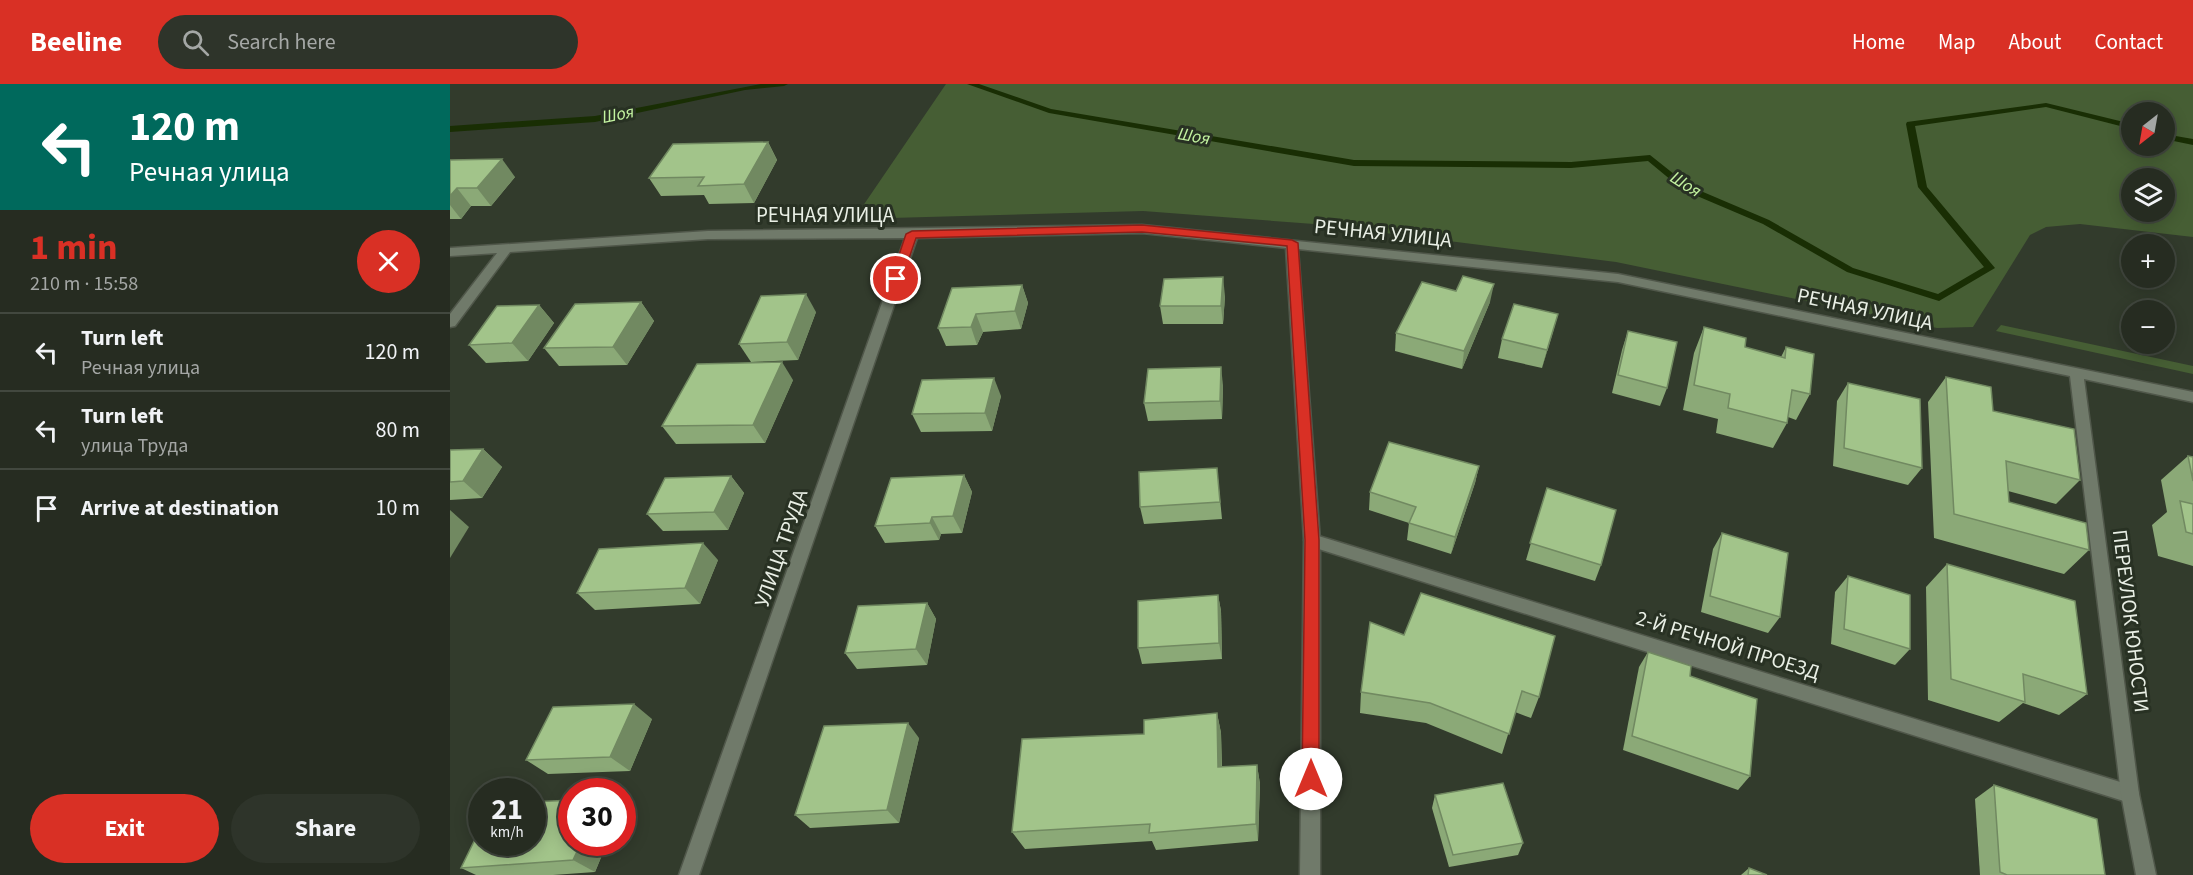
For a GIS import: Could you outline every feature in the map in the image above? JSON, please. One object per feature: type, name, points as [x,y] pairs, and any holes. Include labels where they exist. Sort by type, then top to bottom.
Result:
[{"type":"street","name":"РЕЧНАЯ УЛИЦА","points":[[450,252],[708,235],[912,234],[1142,229],[1618,278],[2193,397]]},
{"type":"street","name":"УЛИЦА ТРУДА","points":[[689,875],[912,234]]},
{"type":"street","points":[[1292,243],[1312,540],[1310,875]]},
{"type":"street","points":[[450,323],[507,248]]},
{"type":"street","name":"ПЕРЕУЛОК ЮНОСТИ","points":[[2076,372],[2130,794],[2146,875]]},
{"type":"street","name":"2-Й РЕЧНОЙ ПРОЕЗД","points":[[1312,540],[2130,794]]},
{"type":"green space","points":[[946,84],[2193,84],[2193,237],[2080,224],[2046,227],[2030,235],[1973,327],[1937,328],[1616,262],[1314,224],[1143,211],[854,219]]},
{"type":"green space","points":[[2001,325],[2121,351],[2121,354],[2137,354],[2193,366],[2193,374],[1996,331]]},
{"type":"building","points":[[768,142],[744,184],[698,186],[704,177],[649,178],[673,144]]},
{"type":"building","points":[[502,159],[477,188],[457,188],[450,196],[450,160]]},
{"type":"building","points":[[1463,276],[1494,284],[1464,351],[1396,333],[1422,282],[1456,291]]},
{"type":"building","points":[[1223,277],[1221,306],[1160,306],[1164,279]]},
{"type":"building","points":[[1022,285],[1015,311],[976,314],[971,327],[938,328],[952,288]]},
{"type":"building","points":[[806,294],[787,342],[739,344],[761,296]]},
{"type":"building","points":[[641,302],[613,347],[544,348],[575,304]]},
{"type":"building","points":[[1514,304],[1558,314],[1547,350],[1502,339]]},
{"type":"building","points":[[539,305],[512,343],[469,345],[497,306]]},
{"type":"building","points":[[1704,327],[1746,338],[1745,347],[1785,358],[1786,347],[1814,354],[1810,394],[1792,390],[1787,423],[1728,408],[1730,394],[1694,385]]},
{"type":"building","points":[[1628,331],[1677,342],[1667,388],[1618,375]]},
{"type":"building","points":[[782,362],[753,425],[662,426],[697,364]]},
{"type":"building","points":[[1221,367],[1220,401],[1144,403],[1148,369]]},
{"type":"building","points":[[1946,377],[1991,387],[1993,411],[2074,429],[2080,480],[2006,461],[2009,502],[2086,523],[2089,550],[1954,514]]},
{"type":"building","points":[[994,378],[985,413],[912,414],[922,380]]},
{"type":"building","points":[[1848,383],[1920,399],[1922,468],[1844,448]]},
{"type":"building","points":[[1389,442],[1479,466],[1455,537],[1409,523],[1416,507],[1370,492]]},
{"type":"building","points":[[483,449],[463,481],[450,482],[450,450]]},
{"type":"building","points":[[2188,456],[2193,457],[2193,481]]},
{"type":"building","points":[[1217,468],[1220,502],[1140,507],[1139,472]]},
{"type":"building","points":[[964,475],[953,516],[932,517],[930,523],[875,526],[891,478]]},
{"type":"building","points":[[731,476],[714,512],[647,514],[665,478]]},
{"type":"building","points":[[1547,488],[1616,510],[1601,565],[1530,543]]},
{"type":"building","points":[[2180,501],[2193,504],[2193,534],[2186,532]]},
{"type":"building","points":[[1722,533],[1788,553],[1780,617],[1710,596]]},
{"type":"building","points":[[703,543],[685,588],[577,593],[599,549]]},
{"type":"building","points":[[1947,564],[2075,601],[2087,694],[2023,674],[2025,702],[1951,679]]},
{"type":"building","points":[[1848,576],[1910,595],[1910,649],[1844,629]]},
{"type":"building","points":[[1421,593],[1555,636],[1539,697],[1522,691],[1509,734],[1430,703],[1361,692],[1370,622],[1404,635]]},
{"type":"building","points":[[1218,595],[1219,643],[1138,648],[1138,601]]},
{"type":"building","points":[[927,603],[916,649],[845,653],[858,606]]},
{"type":"building","points":[[1648,652],[1691,666],[1690,676],[1757,699],[1750,776],[1632,736]]},
{"type":"building","points":[[634,704],[610,757],[526,760],[553,707]]},
{"type":"building","points":[[1217,713],[1218,767],[1257,765],[1256,824],[1149,833],[1150,824],[1012,832],[1022,739],[1144,734],[1144,720]]},
{"type":"building","points":[[908,723],[887,810],[795,815],[824,726]]},
{"type":"building","points":[[1503,783],[1523,843],[1453,855],[1435,795]]},
{"type":"building","points":[[1994,785],[2097,819],[2105,875],[2007,875],[2000,872]]},
{"type":"building","points":[[546,801],[558,801],[558,856],[575,856],[573,860],[461,868],[468,854],[468,856],[546,856]]},
{"type":"building","points":[[1749,868],[1767,875],[1748,875]]},
{"type":"waterway","name":"Шоя","points":[[450,129],[595,119],[745,88],[784,84]]},
{"type":"waterway","name":"Шоя","points":[[971,84],[1049,111],[1354,163],[1571,165],[1650,158],[1686,188],[1766,222],[1850,270],[1939,298],[1990,268],[1923,187],[1910,124],[2046,105],[2121,124]]},
{"type":"waterway","name":"Шоя","points":[[2175,138],[2193,142]]},
{"type":"route","points":[[896,279],[912,234],[1142,229],[1292,243],[1312,540],[1311,779]]}]
